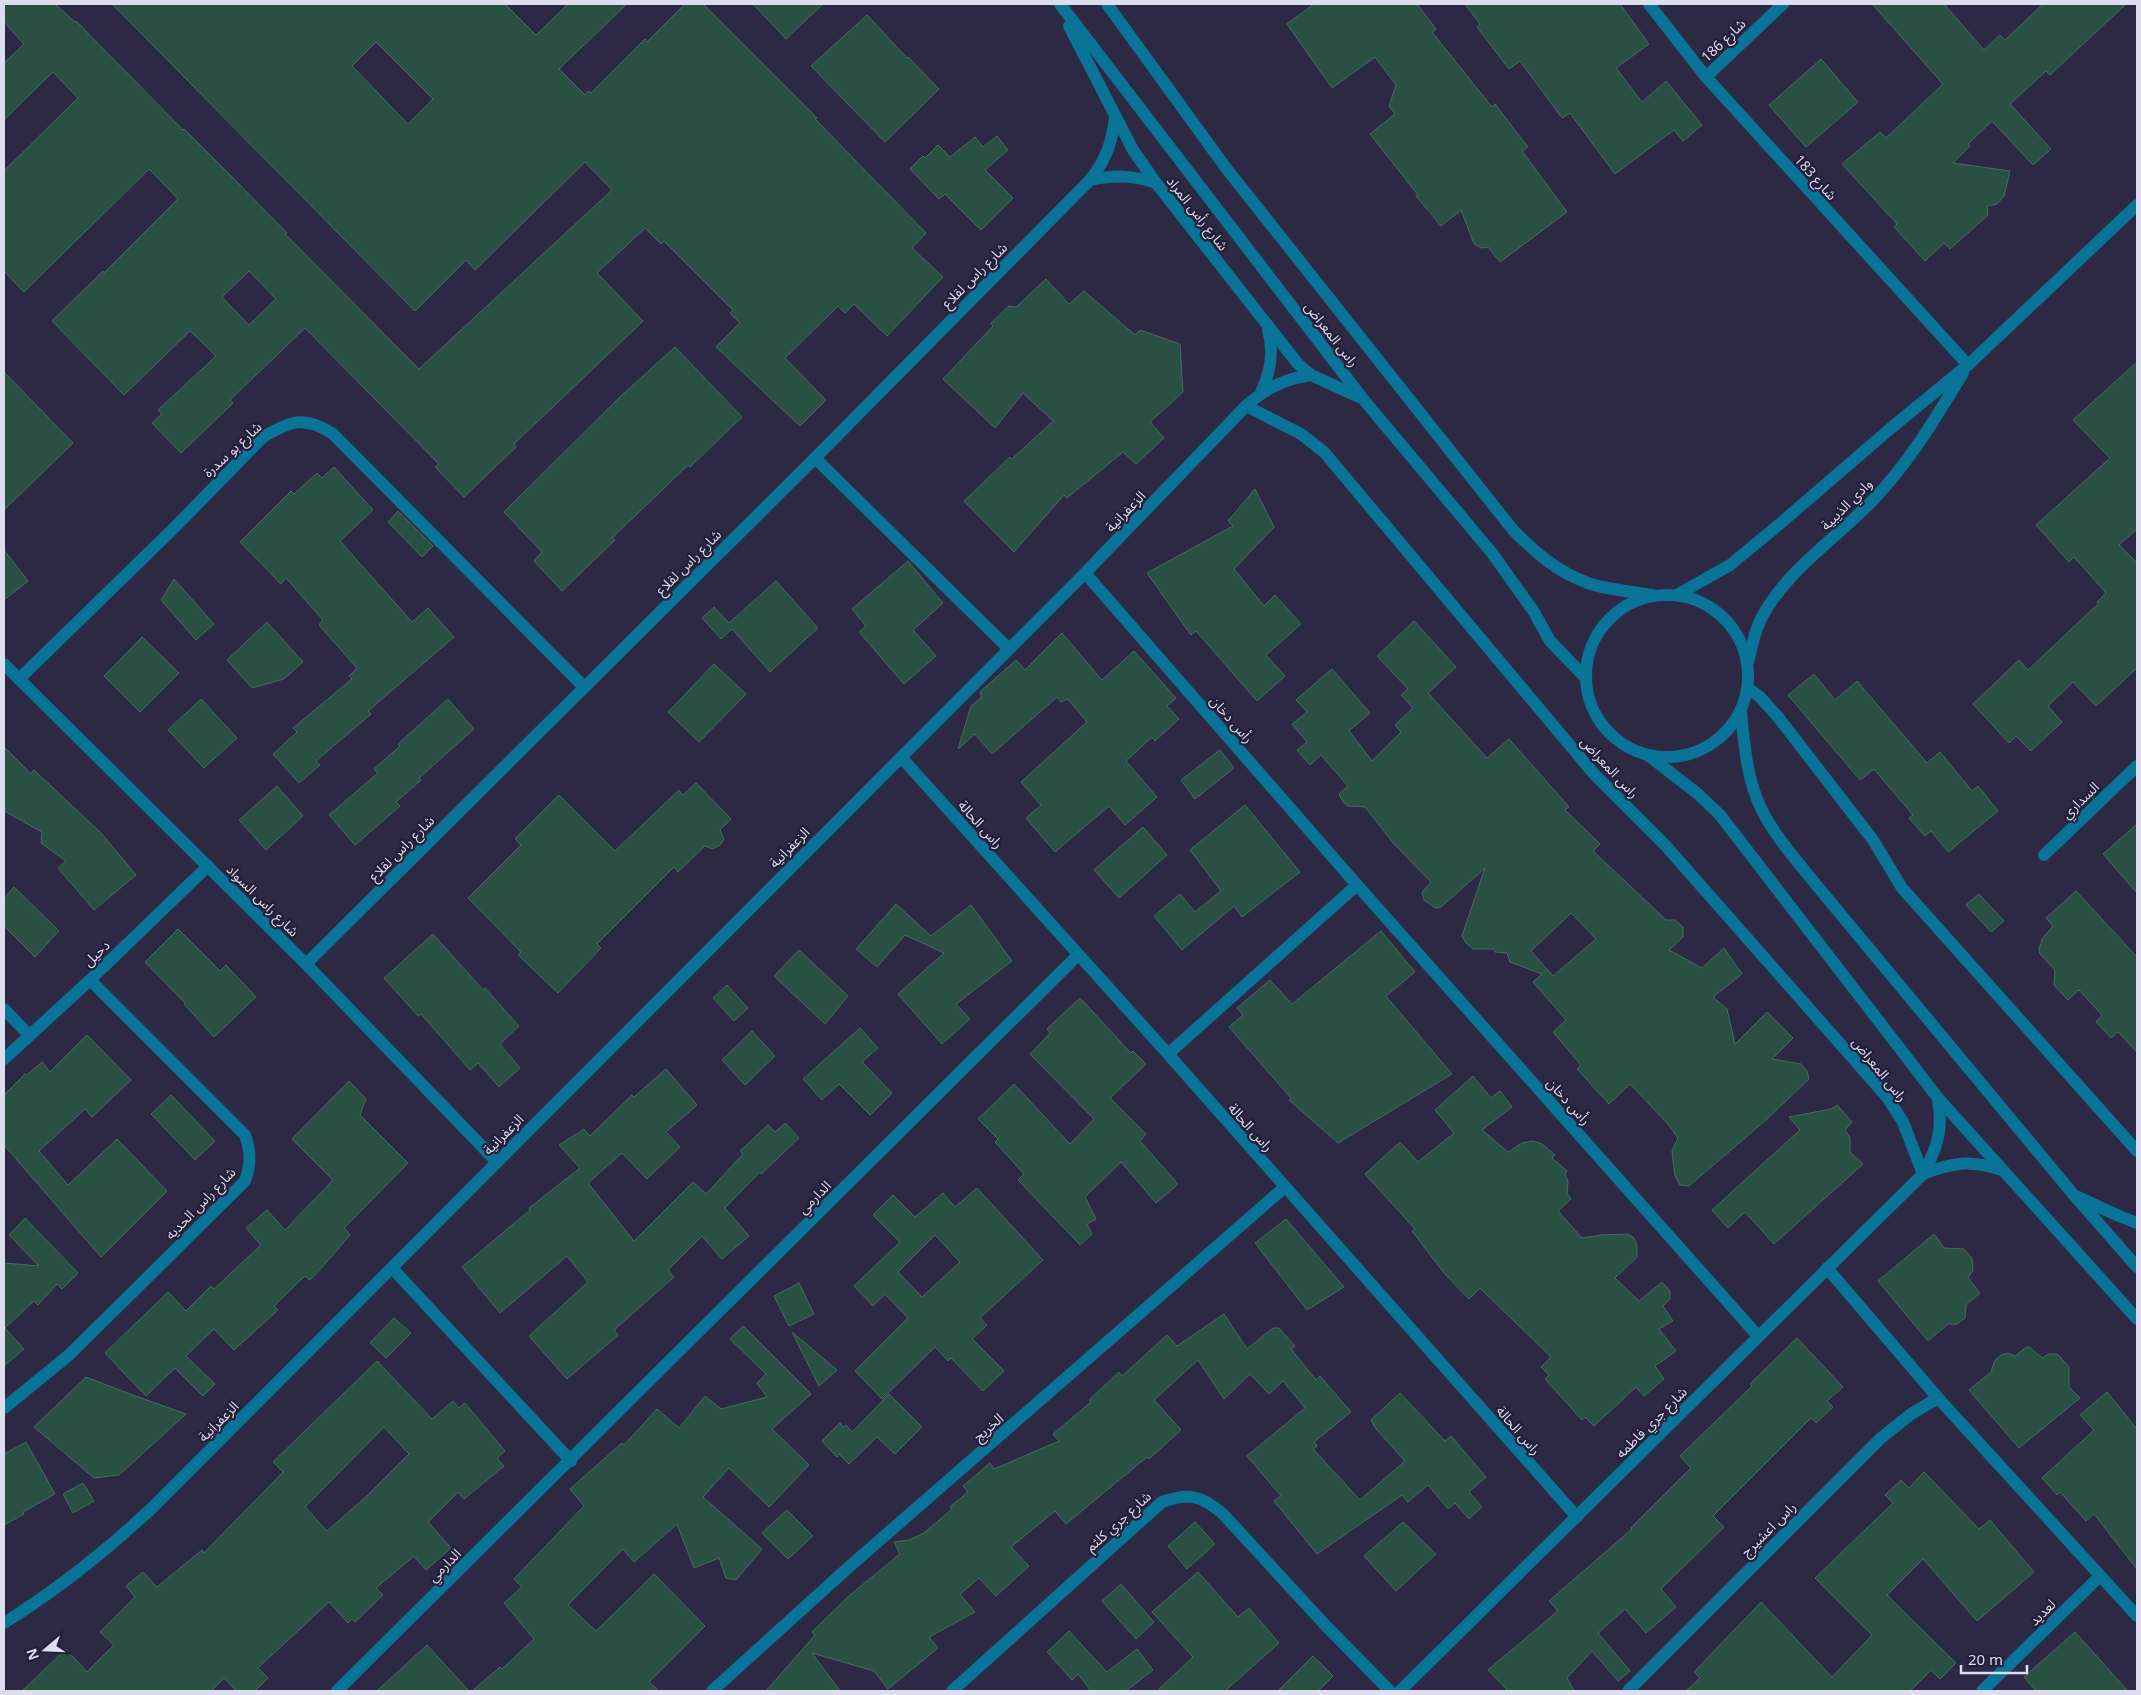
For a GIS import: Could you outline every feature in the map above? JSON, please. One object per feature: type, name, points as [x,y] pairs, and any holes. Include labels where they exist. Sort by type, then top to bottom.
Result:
[{"type":"street","name":"شارع رأس المراد","points":[[1059,4],[1114,118],[1156,183],[1298,364],[1310,375],[1363,399]]},
{"type":"street","name":"راس المعراض","points":[[1059,4],[1363,399],[1492,553],[1534,612],[1550,641],[1585,678]]},
{"type":"street","name":"راس المعراض","points":[[1107,4],[1226,168],[1306,266],[1513,530],[1537,554],[1561,570],[1589,583],[1652,595]]},
{"type":"street","name":"شارع 183","points":[[1649,4],[1706,77],[1968,365]]},
{"type":"street","name":"شارع 186","points":[[1706,77],[1783,4]]},
{"type":"street","name":"شارع راس لقلاع","points":[[306,964],[815,458],[1090,180],[1108,152],[1114,118]]},
{"type":"street","points":[[1090,180],[1123,175],[1156,183]]},
{"type":"street","name":"وادي الذيبية","points":[[1677,595],[1730,565],[1890,428],[1968,365],[2137,205]]},
{"type":"street","name":"الزعفرانية","points":[[1261,392],[1268,377],[1272,359],[1271,342],[1266,324]]},
{"type":"street","name":"وادي الذيبية","points":[[1748,662],[1762,616],[1788,580],[1873,500],[1898,472],[1932,424],[1968,365]]},
{"type":"street","name":"الزعفرانية","points":[[4,1623],[75,1573],[120,1537],[392,1268],[496,1161],[1085,573],[1246,406],[1261,392],[1285,380],[1310,375]]},
{"type":"street","name":"راس المعراض","points":[[1246,406],[1301,434],[1324,452],[1594,774],[1665,845],[1887,1097],[1903,1122],[1923,1174]]},
{"type":"street","name":"شارع بو سدرة","points":[[19,679],[174,528],[263,437],[293,422],[308,422],[322,427],[333,434],[584,688]]},
{"type":"street","points":[[815,458],[1009,649]]},
{"type":"street","name":"رأس دخان","points":[[1085,573],[1357,885],[1758,1336]]},
{"type":"street","points":[[1652,595],[1677,595],[1702,602],[1723,616],[1739,637],[1748,662],[1748,688],[1741,712],[1725,734],[1702,750],[1676,758],[1649,756],[1624,746],[1604,728],[1590,705],[1585,678],[1588,655],[1597,634],[1606,622],[1630,602],[1652,595]]},
{"type":"street","name":"شارع راس السواد","points":[[4,664],[306,964],[496,1161]]},
{"type":"street","points":[[1748,688],[1760,697],[1778,717],[1874,840],[1902,888],[2137,1151]]},
{"type":"street","points":[[1741,712],[1746,761],[1757,800],[1778,836],[1824,895],[2072,1194],[2137,1267]]},
{"type":"street","name":"راس المعراض","points":[[1649,756],[1698,794],[1720,815],[1938,1098],[2137,1319]]},
{"type":"street","name":"راس الحالة","points":[[901,757],[1168,1054],[1577,1517]]},
{"type":"street","name":"السداري","points":[[2044,855],[2137,766]]},
{"type":"street","name":"دحيل","points":[[4,1059],[90,980],[208,866]]},
{"type":"street","points":[[1168,1054],[1357,885]]},
{"type":"street","name":"الدارمي","points":[[338,1691],[1078,955]]},
{"type":"street","name":"شارع راس الحديه","points":[[4,1408],[69,1355],[245,1181],[251,1166],[250,1150],[245,1135],[90,980]]},
{"type":"street","points":[[4,1009],[29,1035]]},
{"type":"street","name":"شارع جري فاطمه","points":[[1400,1691],[1923,1174],[1933,1156],[1939,1138],[1941,1118],[1938,1098]]},
{"type":"street","name":"شارع جري فاطمه","points":[[1923,1174],[1942,1166],[1963,1162],[1984,1164],[2004,1170]]},
{"type":"street","name":"الخريج","points":[[712,1691],[850,1566],[1285,1187]]},
{"type":"street","points":[[2072,1194],[2119,1216],[2137,1222]]},
{"type":"street","points":[[392,1268],[571,1460]]},
{"type":"street","points":[[1827,1268],[1938,1398],[2137,1616]]},
{"type":"street","name":"راس اعشيرج","points":[[1628,1691],[1881,1438],[1911,1414],[1938,1398]]},
{"type":"street","name":"شارع جري كلثم","points":[[952,1691],[1162,1502],[1176,1496],[1191,1496],[1208,1501],[1223,1514],[1327,1627],[1390,1691]]},
{"type":"street","name":"لعديد","points":[[1982,1691],[2100,1576]]},
{"type":"building","points":[[4,4],[55,4],[76,21],[237,182],[287,233],[285,234],[419,369],[612,190],[585,162],[475,270],[466,260],[415,311],[112,4],[505,4],[536,35],[568,4],[627,4],[559,69],[585,95],[588,91],[591,93],[645,39],[647,42],[685,4],[703,4],[817,118],[815,119],[926,233],[912,248],[943,277],[887,336],[854,304],[845,313],[838,306],[785,358],[826,400],[800,426],[716,347],[740,323],[730,313],[733,310],[664,241],[661,244],[645,228],[597,273],[643,321],[514,444],[516,447],[464,497],[435,467],[439,464],[305,328],[230,400],[233,403],[181,453],[152,423],[162,414],[158,410],[216,356],[190,331],[124,395],[52,321],[103,271],[104,273],[178,199],[149,169],[24,292],[4,271],[4,171],[78,98],[53,72],[4,120],[4,63],[24,44],[4,22]],"holes":[[[376,42],[433,99],[408,124],[352,66]],[[249,271],[276,299],[249,325],[222,297]]]},
{"type":"building","points":[[753,4],[823,4],[786,39]]},
{"type":"building","points":[[1314,4],[1417,4],[1436,29],[1432,32],[1492,107],[1495,104],[1528,147],[1522,151],[1567,212],[1500,262],[1488,247],[1482,248],[1474,244],[1461,210],[1441,226],[1370,134],[1395,114],[1389,106],[1396,85],[1375,57],[1332,88],[1287,24]]},
{"type":"building","points":[[1465,4],[1620,4],[1649,44],[1616,68],[1642,102],[1666,81],[1702,125],[1683,141],[1674,130],[1615,174],[1570,113],[1562,118],[1520,61],[1509,69],[1477,27],[1480,24]]},
{"type":"building","points":[[1872,4],[1944,4],[1984,50],[2000,35],[2005,40],[2043,4],[2126,4],[2050,75],[2046,71],[2010,104],[2051,149],[2033,165],[1992,121],[1968,144],[1970,146],[1953,163],[2010,171],[2004,196],[1997,204],[1987,206],[1988,215],[1950,249],[1944,243],[1925,261],[1894,227],[1897,224],[1842,164],[1880,132],[1886,138],[1943,84]]},
{"type":"building","points":[[867,15],[939,89],[885,142],[811,66]]},
{"type":"building","points":[[1821,59],[1858,102],[1806,147],[1769,105]]},
{"type":"building","points":[[997,136],[1008,150],[985,170],[1013,198],[981,230],[945,194],[939,199],[910,169],[938,145],[950,157],[975,137],[983,147]]},
{"type":"building","points":[[1046,279],[1069,304],[1084,291],[1135,335],[1140,330],[1180,344],[1183,392],[1150,422],[1164,438],[1136,464],[1123,452],[1067,498],[1064,495],[1014,552],[964,501],[1010,457],[1012,459],[1053,421],[1023,393],[995,428],[943,379],[993,326],[991,323],[1009,306],[1016,307]]},
{"type":"building","points":[[675,347],[742,417],[690,467],[688,465],[612,538],[615,540],[562,591],[534,561],[542,552],[504,512],[622,395]]},
{"type":"building","points":[[2137,362],[2137,529],[2119,545],[2137,563],[2137,668],[2096,706],[2073,682],[2048,706],[2062,722],[2031,751],[2016,736],[2009,743],[1973,704],[2019,660],[2028,670],[2099,603],[2097,602],[2106,593],[2074,557],[2069,562],[2036,525],[2110,458],[2073,420]]},
{"type":"building","points":[[4,372],[73,443],[4,510]]},
{"type":"building","points":[[334,467],[373,510],[340,541],[412,622],[428,608],[454,637],[368,711],[371,714],[316,761],[320,765],[299,783],[273,754],[297,732],[293,728],[352,679],[349,676],[357,668],[319,625],[323,620],[286,578],[281,584],[240,542],[291,491],[294,494],[317,473],[322,478]]},
{"type":"building","points":[[1255,489],[1274,527],[1234,569],[1264,606],[1275,595],[1301,624],[1266,655],[1285,676],[1257,701],[1196,631],[1191,635],[1147,573],[1233,526],[1228,521]]},
{"type":"building","points":[[398,511],[433,546],[422,557],[388,522]]},
{"type":"building","points":[[4,550],[28,581],[4,600]]},
{"type":"building","points":[[908,561],[943,603],[913,630],[936,656],[904,684],[859,632],[866,626],[852,609]]},
{"type":"building","points":[[174,579],[214,624],[196,640],[161,600]]},
{"type":"building","points":[[776,581],[818,628],[770,672],[732,629],[721,639],[702,618],[714,607],[729,623]]},
{"type":"building","points":[[1414,621],[1456,667],[1428,693],[1487,758],[1509,739],[1569,807],[1565,810],[1600,844],[1593,851],[1666,920],[1675,920],[1683,927],[1683,937],[1669,950],[1702,968],[1724,948],[1742,974],[1713,997],[1727,1009],[1735,1044],[1767,1012],[1793,1038],[1772,1059],[1801,1064],[1807,1071],[1809,1079],[1766,1120],[1689,1186],[1680,1185],[1675,1176],[1672,1151],[1678,1138],[1668,1124],[1630,1084],[1609,1104],[1577,1069],[1581,1065],[1553,1032],[1566,1020],[1533,982],[1542,974],[1510,962],[1507,953],[1495,952],[1494,949],[1473,949],[1466,943],[1462,936],[1485,868],[1441,907],[1435,908],[1424,900],[1422,892],[1431,882],[1394,844],[1365,807],[1348,806],[1343,802],[1339,794],[1348,786],[1321,755],[1310,765],[1297,750],[1307,742],[1292,724],[1307,712],[1296,700],[1332,669],[1370,713],[1349,731],[1372,761],[1401,732],[1395,725],[1413,708],[1401,695],[1408,689],[1377,656]],"holes":[[[1571,913],[1596,939],[1553,976],[1531,951]]]},
{"type":"building","points":[[267,622],[303,662],[284,679],[252,688],[227,660]]},
{"type":"building","points":[[1062,633],[1102,680],[1134,651],[1176,698],[1167,706],[1179,719],[1155,741],[1152,737],[1126,761],[1157,797],[1125,825],[1109,806],[1055,852],[1026,818],[1041,805],[1021,782],[1087,722],[1068,699],[1061,702],[1057,697],[992,754],[975,734],[958,749],[971,706],[982,697],[980,692],[1016,660],[1025,670]]},
{"type":"building","points":[[142,637],[179,673],[140,712],[104,676]]},
{"type":"building","points":[[714,664],[746,694],[699,742],[668,712]]},
{"type":"building","points":[[1814,674],[1835,700],[1857,681],[1927,763],[1940,752],[1972,791],[1978,786],[1998,811],[1948,852],[1931,831],[1925,836],[1909,818],[1913,815],[1874,769],[1860,780],[1788,695]]},
{"type":"building","points":[[201,699],[237,738],[204,768],[168,730]]},
{"type":"building","points":[[448,699],[474,729],[419,778],[421,780],[396,802],[400,806],[355,845],[329,815],[378,773],[374,769],[400,746],[398,744]]},
{"type":"building","points":[[4,747],[31,774],[34,770],[102,834],[136,875],[94,910],[58,868],[66,861],[41,843],[42,832],[4,811]]},
{"type":"building","points":[[1220,750],[1234,768],[1195,799],[1181,780]]},
{"type":"building","points":[[696,783],[731,819],[720,830],[724,839],[720,845],[713,849],[705,846],[678,872],[674,867],[597,944],[601,948],[558,993],[518,955],[521,952],[468,898],[521,845],[515,839],[559,795],[615,851],[679,790],[683,795]]},
{"type":"building","points":[[277,786],[303,816],[266,850],[239,820]]},
{"type":"building","points":[[1245,805],[1300,872],[1242,917],[1234,906],[1182,950],[1154,916],[1180,894],[1195,912],[1221,891],[1190,850]]},
{"type":"building","points":[[2137,824],[2137,893],[2103,854]]},
{"type":"building","points":[[1143,827],[1167,855],[1119,898],[1094,870]]},
{"type":"building","points":[[14,887],[59,931],[35,957],[4,926],[4,898]]},
{"type":"building","points":[[2076,891],[2137,957],[2137,1052],[2118,1032],[2111,1038],[2096,1022],[2102,1015],[2079,990],[2068,1000],[2054,985],[2055,970],[2040,954],[2039,950],[2042,939],[2053,926],[2046,918]]},
{"type":"building","points":[[1979,894],[2004,921],[1991,932],[1966,905]]},
{"type":"building","points":[[896,904],[931,936],[971,905],[1012,961],[956,1004],[970,1019],[942,1044],[898,994],[944,953],[905,935],[877,967],[856,949]]},
{"type":"building","points":[[178,929],[220,971],[226,965],[256,997],[214,1037],[185,1003],[145,962]]},
{"type":"building","points":[[1381,931],[1415,972],[1386,996],[1452,1074],[1338,1143],[1289,1100],[1291,1098],[1229,1027],[1243,1015],[1237,1008],[1270,980],[1292,1004]]},
{"type":"building","points":[[433,934],[483,990],[485,988],[519,1026],[500,1044],[520,1068],[499,1087],[478,1063],[470,1070],[421,1014],[418,1016],[384,978]]},
{"type":"building","points":[[799,950],[848,996],[825,1024],[774,976]]},
{"type":"building","points":[[727,985],[748,1008],[734,1021],[713,998]]},
{"type":"building","points":[[1080,998],[1131,1053],[1133,1051],[1146,1064],[1110,1098],[1146,1134],[1140,1141],[1178,1184],[1156,1203],[1121,1162],[1085,1197],[1096,1219],[1087,1224],[1092,1234],[1080,1245],[1018,1180],[1024,1174],[995,1142],[998,1139],[978,1119],[1014,1084],[1070,1144],[1094,1119],[1030,1054],[1050,1033],[1047,1029]]},
{"type":"building","points":[[860,1028],[878,1048],[862,1062],[892,1093],[870,1115],[839,1084],[822,1100],[803,1079]]},
{"type":"building","points":[[752,1031],[775,1056],[745,1085],[722,1060]]},
{"type":"building","points":[[87,1035],[131,1080],[92,1117],[85,1109],[39,1151],[68,1185],[117,1139],[167,1191],[101,1257],[4,1145],[4,1095],[25,1074],[27,1075],[42,1062],[50,1072]]},
{"type":"building","points":[[666,1069],[697,1105],[666,1132],[680,1147],[647,1179],[622,1153],[588,1183],[634,1241],[693,1182],[706,1194],[743,1154],[740,1151],[768,1125],[775,1132],[785,1123],[799,1138],[761,1174],[760,1172],[725,1208],[749,1236],[722,1259],[702,1236],[668,1270],[674,1277],[614,1330],[618,1335],[567,1379],[529,1336],[588,1282],[567,1256],[500,1313],[462,1267],[530,1210],[529,1208],[580,1168],[559,1145],[584,1129],[590,1136],[632,1095],[634,1097]]},
{"type":"building","points":[[1473,1076],[1491,1098],[1500,1091],[1512,1107],[1482,1130],[1508,1152],[1522,1143],[1533,1141],[1542,1144],[1555,1155],[1552,1158],[1567,1171],[1565,1174],[1568,1182],[1567,1193],[1571,1199],[1558,1211],[1582,1238],[1627,1234],[1633,1237],[1637,1245],[1637,1257],[1615,1278],[1639,1301],[1662,1282],[1670,1291],[1670,1299],[1663,1306],[1673,1321],[1659,1329],[1676,1351],[1655,1366],[1664,1379],[1644,1396],[1636,1387],[1594,1426],[1585,1417],[1582,1420],[1545,1379],[1549,1375],[1541,1367],[1551,1357],[1480,1288],[1469,1299],[1444,1273],[1412,1231],[1415,1229],[1365,1174],[1400,1142],[1418,1162],[1454,1133],[1435,1110]]},
{"type":"building","points":[[349,1081],[366,1099],[360,1115],[408,1163],[344,1228],[350,1235],[325,1264],[310,1280],[305,1276],[274,1306],[278,1310],[234,1350],[214,1329],[186,1356],[215,1384],[203,1396],[175,1368],[146,1396],[105,1353],[168,1292],[186,1311],[211,1286],[214,1289],[261,1245],[246,1228],[267,1210],[285,1230],[333,1180],[292,1139]]},
{"type":"building","points":[[171,1095],[215,1141],[195,1160],[151,1114]]},
{"type":"building","points":[[1837,1105],[1852,1122],[1845,1130],[1850,1138],[1850,1152],[1863,1164],[1774,1244],[1745,1212],[1728,1228],[1712,1210],[1800,1130],[1789,1117],[1831,1109]]},
{"type":"building","points":[[977,1188],[1043,1260],[980,1318],[987,1325],[972,1339],[1004,1371],[983,1391],[951,1358],[948,1361],[935,1347],[882,1399],[855,1371],[908,1318],[885,1294],[873,1306],[854,1286],[900,1242],[873,1215],[893,1195],[915,1217],[943,1193],[955,1207]],"holes":[[[935,1235],[960,1262],[922,1297],[898,1272]]]},
{"type":"building","points":[[25,1218],[78,1273],[62,1289],[57,1284],[38,1305],[34,1301],[5,1328],[24,1349],[4,1366],[4,1263],[39,1266],[9,1235]]},
{"type":"building","points":[[1286,1219],[1344,1287],[1307,1310],[1255,1243]]},
{"type":"building","points":[[1934,1234],[1944,1248],[1964,1249],[1972,1258],[1973,1270],[1968,1278],[1980,1293],[1966,1305],[1965,1318],[1957,1324],[1948,1324],[1928,1341],[1878,1281]]},
{"type":"building","points":[[799,1283],[814,1314],[789,1326],[774,1296]]},
{"type":"building","points":[[1224,1314],[1247,1349],[1273,1328],[1279,1328],[1295,1346],[1291,1349],[1316,1380],[1320,1376],[1351,1412],[1314,1442],[1317,1446],[1313,1449],[1360,1500],[1405,1461],[1376,1429],[1371,1420],[1400,1393],[1445,1441],[1451,1436],[1486,1477],[1469,1492],[1482,1507],[1469,1519],[1455,1503],[1448,1509],[1428,1485],[1408,1502],[1402,1495],[1317,1554],[1274,1501],[1281,1496],[1247,1456],[1305,1408],[1283,1381],[1269,1394],[1250,1374],[1224,1399],[1198,1360],[1154,1400],[1181,1430],[1149,1459],[1147,1457],[1066,1524],[1055,1511],[1011,1547],[1029,1566],[996,1596],[979,1578],[960,1594],[975,1612],[929,1637],[938,1648],[888,1689],[874,1671],[812,1653],[840,1691],[766,1691],[815,1635],[812,1632],[850,1595],[900,1554],[894,1542],[909,1540],[924,1533],[952,1509],[950,1507],[968,1492],[963,1486],[990,1463],[994,1469],[1059,1441],[1053,1434],[1091,1402],[1089,1400],[1119,1372],[1122,1376],[1167,1335],[1177,1346]]},
{"type":"building","points":[[394,1318],[411,1333],[386,1358],[370,1343]]},
{"type":"building","points":[[743,1326],[811,1394],[772,1429],[809,1465],[769,1507],[729,1468],[703,1497],[762,1549],[736,1580],[726,1578],[719,1558],[694,1568],[677,1524],[634,1562],[623,1549],[568,1605],[596,1631],[654,1574],[705,1626],[649,1682],[659,1691],[472,1691],[500,1667],[502,1669],[534,1639],[504,1603],[522,1587],[514,1579],[584,1506],[570,1489],[622,1443],[624,1445],[657,1409],[679,1428],[705,1396],[721,1409],[767,1397],[757,1383],[766,1374],[730,1339]]},
{"type":"building","points":[[792,1332],[837,1370],[819,1386]]},
{"type":"building","points":[[1797,1338],[1843,1387],[1827,1401],[1833,1407],[1816,1423],[1811,1418],[1713,1516],[1724,1527],[1661,1589],[1676,1607],[1646,1633],[1625,1609],[1598,1633],[1630,1671],[1618,1681],[1592,1651],[1567,1678],[1574,1691],[1508,1691],[1488,1670],[1558,1611],[1549,1601],[1632,1529],[1691,1468],[1680,1456],[1752,1386],[1750,1384]]},
{"type":"building","points":[[2028,1346],[2042,1358],[2049,1354],[2057,1354],[2064,1361],[2069,1367],[2069,1387],[2080,1398],[2019,1448],[1969,1390],[1991,1372],[1995,1360],[2001,1355],[2008,1353],[2015,1356]]},
{"type":"building","points":[[377,1361],[432,1419],[453,1401],[459,1408],[465,1403],[505,1451],[497,1458],[504,1466],[464,1499],[458,1492],[428,1522],[451,1548],[426,1570],[414,1556],[376,1588],[383,1595],[355,1622],[352,1619],[348,1623],[329,1602],[258,1668],[268,1678],[255,1691],[236,1691],[224,1678],[211,1691],[22,1691],[66,1649],[87,1672],[114,1645],[100,1632],[135,1597],[126,1586],[143,1572],[157,1587],[202,1550],[204,1553],[283,1472],[273,1462]],"holes":[[[384,1427],[409,1454],[368,1495],[327,1531],[305,1507]]]},
{"type":"building","points":[[86,1377],[186,1414],[119,1475],[94,1478],[34,1427]]},
{"type":"building","points":[[2107,1392],[2137,1429],[2137,1569],[2094,1514],[2086,1521],[2060,1492],[2057,1495],[2042,1478],[2094,1430],[2080,1415]]},
{"type":"building","points":[[889,1394],[922,1427],[895,1454],[877,1437],[849,1464],[839,1454],[837,1457],[822,1441],[840,1423],[843,1427],[846,1425],[852,1432]]},
{"type":"building","points":[[26,1442],[55,1494],[4,1525],[4,1454]]},
{"type":"building","points":[[1924,1472],[1979,1529],[1990,1520],[2034,1572],[1977,1621],[1923,1559],[1887,1595],[1956,1663],[1940,1679],[1931,1670],[1910,1691],[1686,1691],[1700,1678],[1694,1672],[1761,1602],[1832,1677],[1872,1635],[1815,1578],[1893,1503],[1885,1495],[1901,1480],[1909,1488]]},
{"type":"building","points":[[83,1483],[94,1501],[73,1513],[63,1494]]},
{"type":"building","points":[[787,1510],[813,1536],[788,1559],[762,1533]]},
{"type":"building","points":[[1195,1522],[1215,1544],[1187,1569],[1168,1546]]},
{"type":"building","points":[[1403,1522],[1436,1554],[1396,1591],[1364,1556]]},
{"type":"building","points":[[1198,1572],[1238,1617],[1249,1608],[1279,1643],[1225,1691],[1157,1691],[1193,1657],[1152,1612]]},
{"type":"building","points":[[1121,1584],[1154,1622],[1136,1639],[1102,1601]]},
{"type":"building","points":[[1069,1631],[1107,1672],[1137,1649],[1153,1670],[1126,1691],[1091,1691],[1078,1674],[1072,1680],[1047,1652]]},
{"type":"building","points":[[2075,1632],[2128,1691],[2036,1691],[2024,1677]]},
{"type":"building","points":[[427,1645],[469,1691],[377,1691]]},
{"type":"building","points":[[1313,1656],[1333,1676],[1318,1691],[1278,1691]]}]
